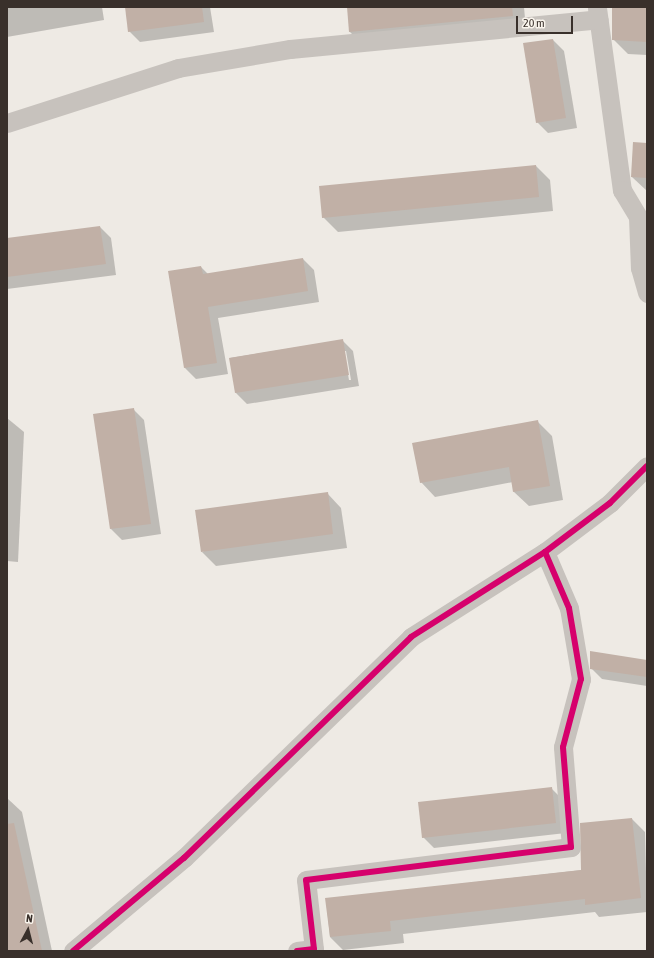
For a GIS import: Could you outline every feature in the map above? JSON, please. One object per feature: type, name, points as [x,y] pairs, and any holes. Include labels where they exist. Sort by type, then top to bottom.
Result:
[{"type":"street","points":[[7,123],[178,68],[290,49],[598,13],[622,190],[638,217],[640,268],[647,293]]},
{"type":"street","points":[[73,951],[184,858],[410,637],[545,552],[610,504],[647,466]]},
{"type":"street","points":[[297,951],[314,949],[306,880],[572,847],[563,747],[581,679],[569,608],[545,552]]},
{"type":"building","points":[[125,7],[202,7],[204,22],[128,32]]},
{"type":"building","points":[[347,7],[512,7],[513,16],[349,32]]},
{"type":"building","points":[[612,7],[647,8],[647,42],[612,40]]},
{"type":"building","points":[[553,39],[566,118],[536,123],[523,43]]},
{"type":"building","points":[[633,142],[647,143],[647,178],[631,177]]},
{"type":"building","points":[[536,165],[539,197],[322,218],[319,186]]},
{"type":"building","points":[[100,226],[106,264],[7,277],[7,238]]},
{"type":"building","points":[[303,258],[308,291],[208,307],[217,363],[184,368],[168,271],[201,266],[203,274]]},
{"type":"building","points":[[343,339],[349,375],[235,393],[229,358]]},
{"type":"building","points":[[134,408],[151,524],[110,529],[93,414]]},
{"type":"building","points":[[538,420],[550,486],[513,492],[509,467],[420,483],[412,443]]},
{"type":"building","points":[[328,492],[333,534],[201,552],[195,510]]},
{"type":"building","points":[[590,651],[647,660],[647,677],[590,669]]},
{"type":"building","points":[[552,787],[556,823],[422,838],[418,802]]},
{"type":"building","points":[[632,818],[641,898],[585,905],[585,899],[390,921],[391,931],[330,937],[325,898],[581,870],[580,823]]},
{"type":"building","points":[[14,823],[42,951],[7,951],[7,824]]},
{"type":"cycle path","points":[[73,951],[184,858],[411,637],[545,552],[610,503],[647,466]]},
{"type":"cycle path","points":[[297,951],[314,949],[306,880],[571,847],[563,747],[581,679],[569,608],[545,552]]}]
